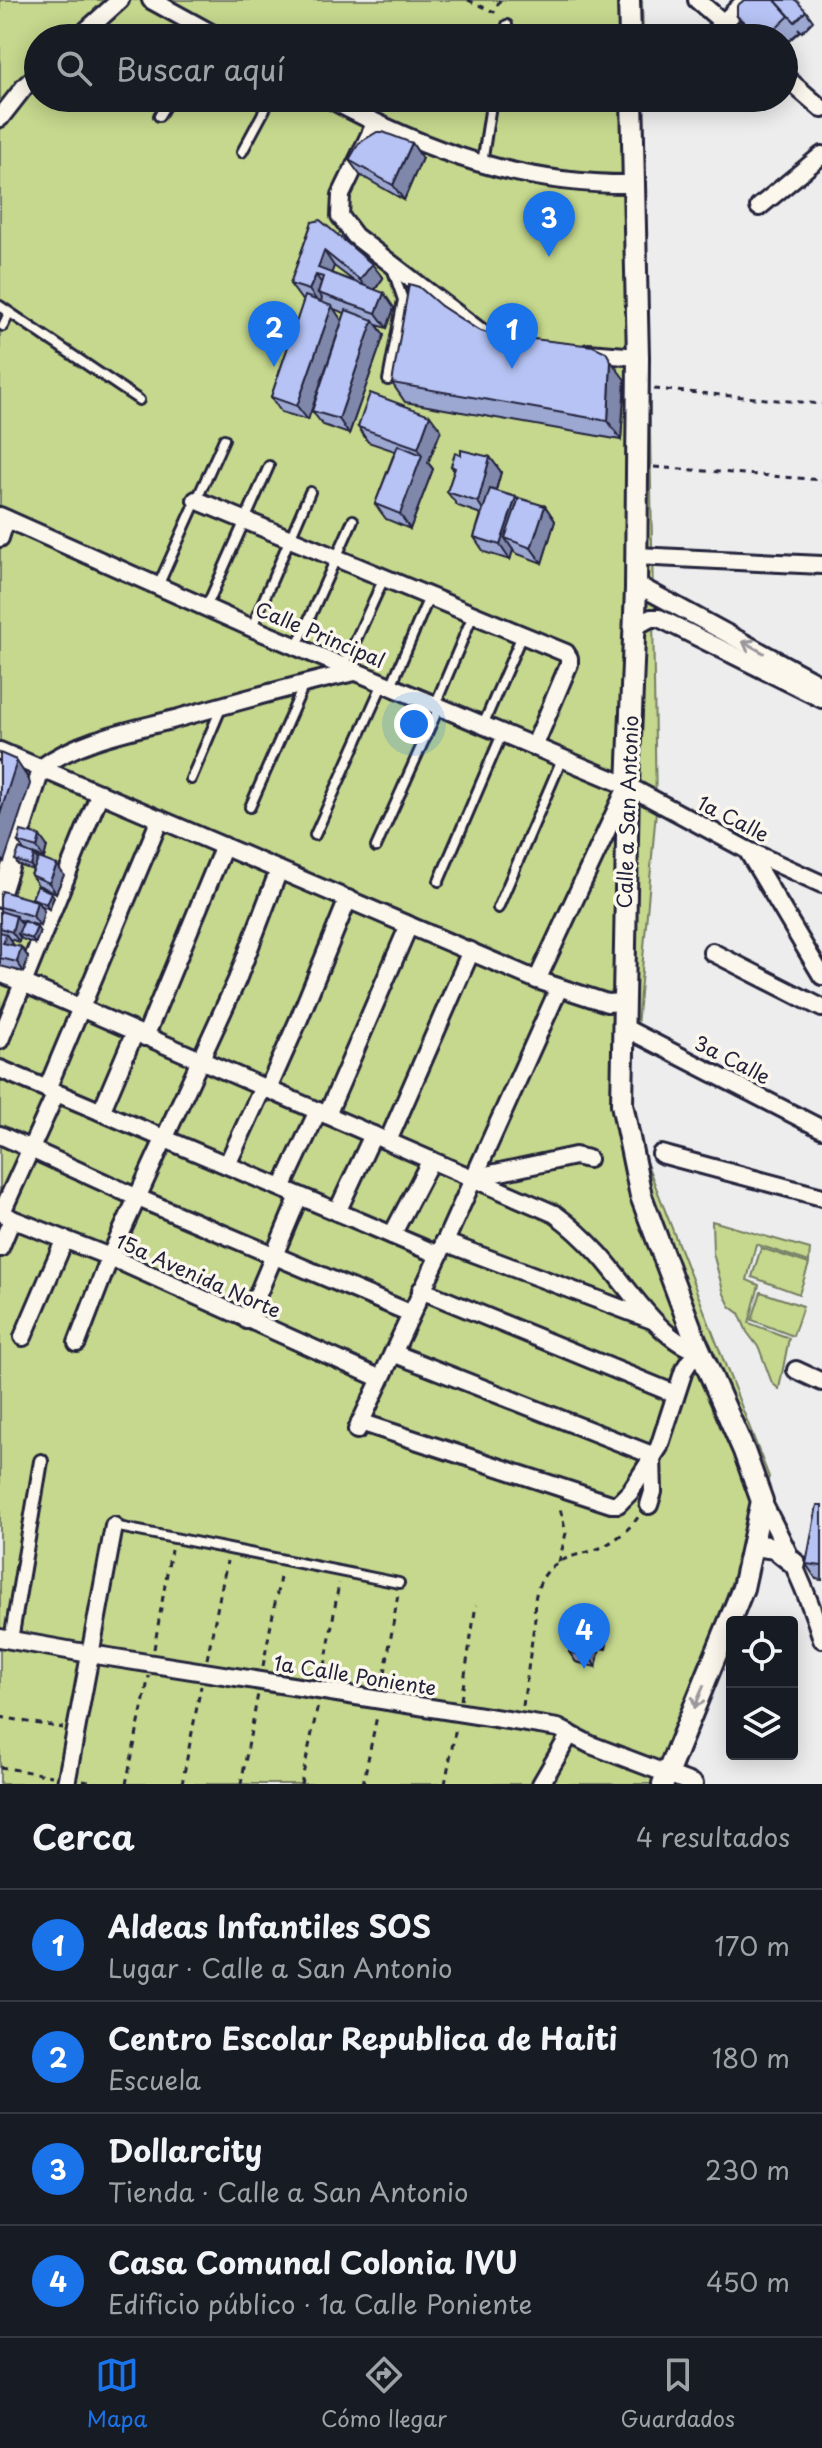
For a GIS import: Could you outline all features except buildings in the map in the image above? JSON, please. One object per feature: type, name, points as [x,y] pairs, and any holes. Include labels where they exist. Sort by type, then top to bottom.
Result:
[{"type":"street","points":[[93,24],[120,0]]},
{"type":"street","points":[[151,0],[191,24]]},
{"type":"street","points":[[629,0],[630,24]]},
{"type":"street","points":[[697,0],[724,23],[746,0]]},
{"type":"street","points":[[0,118],[24,87]]},
{"type":"street","points":[[798,88],[822,109]]},
{"type":"street","points":[[353,112],[375,124],[482,165],[566,182],[633,184]]},
{"type":"street","name":"Calle a San Antonio","points":[[632,112],[638,357],[636,584],[628,786],[622,1104],[641,1196],[762,1501]]},
{"type":"street","points":[[375,124],[341,195],[340,216],[355,236],[484,336],[500,344]]},
{"type":"street","points":[[759,207],[822,155]]},
{"type":"street","points":[[578,352],[638,357]]},
{"type":"street","points":[[196,500],[566,653],[569,658],[534,747]]},
{"type":"street","points":[[0,538],[3,517]]},
{"type":"street","name":"Calle Principal","points":[[3,517],[252,628],[628,786]]},
{"type":"street","points":[[636,556],[822,565]]},
{"type":"street","points":[[636,584],[822,685]]},
{"type":"street","points":[[634,627],[651,618],[659,618],[822,699]]},
{"type":"street","points":[[0,899],[42,767],[57,756],[79,746],[349,669]]},
{"type":"street","points":[[0,751],[537,980],[607,1003],[623,1002]]},
{"type":"street","points":[[537,980],[628,786]]},
{"type":"street","name":"1a Calle","points":[[628,786],[747,850],[822,884]]},
{"type":"street","points":[[0,1040],[100,793]]},
{"type":"street","points":[[0,1248],[5,1214],[82,1008],[160,819]]},
{"type":"street","points":[[101,1112],[140,1034],[224,846]]},
{"type":"street","points":[[747,850],[822,976]]},
{"type":"street","points":[[77,1343],[110,1257],[237,980],[279,870]]},
{"type":"street","points":[[227,1165],[299,1019],[348,899]]},
{"type":"street","points":[[282,1188],[323,1113],[409,925]]},
{"type":"street","points":[[337,1212],[381,1138],[471,951]]},
{"type":"street","points":[[712,952],[822,1008]]},
{"type":"street","points":[[0,973],[555,1214],[597,1252],[656,1322],[679,1343],[701,1352]]},
{"type":"street","points":[[559,988],[358,1426],[618,1504],[630,1492],[659,1447],[675,1394],[689,1362],[701,1352]]},
{"type":"street","name":"3a Calle","points":[[623,1027],[822,1129]]},
{"type":"street","points":[[0,1069],[392,1235],[441,1248],[656,1322]]},
{"type":"street","points":[[0,1135],[138,1198],[410,1313]]},
{"type":"street","points":[[661,1154],[822,1197]]},
{"type":"street","points":[[472,1178],[575,1156],[588,1159]]},
{"type":"street","points":[[392,1235],[431,1160]]},
{"type":"street","points":[[247,1320],[299,1196]]},
{"type":"street","name":"15a Avenida Norte","points":[[5,1214],[64,1241],[110,1257],[379,1378]]},
{"type":"street","points":[[23,1337],[64,1241]]},
{"type":"street","points":[[421,1290],[675,1394]]},
{"type":"street","points":[[393,1353],[652,1455]]},
{"type":"street","points":[[796,1370],[822,1382]]},
{"type":"street","points":[[649,1505],[653,1492],[652,1455]]},
{"type":"street","points":[[5,1639],[41,1461]]},
{"type":"street","points":[[665,1779],[743,1588],[762,1501]]},
{"type":"street","points":[[762,1501],[816,1603],[822,1639]]},
{"type":"street","points":[[67,1781],[114,1526]]},
{"type":"street","points":[[753,1545],[775,1548],[795,1564]]},
{"type":"street","name":"1a Calle Poniente","points":[[5,1639],[558,1728],[665,1779],[694,1784]]},
{"type":"street","points":[[541,1784],[570,1734]]},
{"type":"lane","points":[[159,116],[161,112]]},
{"type":"lane","points":[[242,152],[263,112]]},
{"type":"lane","points":[[482,165],[490,112]]},
{"type":"lane","points":[[388,380],[403,300],[390,263]]},
{"type":"lane","points":[[0,306],[139,400]]},
{"type":"lane","points":[[3,326],[9,313]]},
{"type":"lane","points":[[158,586],[224,439]]},
{"type":"lane","points":[[206,608],[269,466]]},
{"type":"lane","points":[[252,628],[310,492]]},
{"type":"lane","points":[[297,647],[353,520]]},
{"type":"lane","points":[[349,669],[384,578]]},
{"type":"lane","points":[[315,835],[429,597]]},
{"type":"lane","points":[[376,847],[473,615]]},
{"type":"lane","points":[[482,725],[522,635]]},
{"type":"lane","points":[[250,807],[304,683]]},
{"type":"lane","points":[[191,779],[222,706]]},
{"type":"lane","points":[[439,881],[502,734]]},
{"type":"lane","points":[[498,908],[562,759]]},
{"type":"lane","points":[[114,1526],[399,1583]]},
{"type":"path","points":[[468,0],[494,12],[500,0]]},
{"type":"path","points":[[638,388],[822,404]]},
{"type":"path","points":[[637,466],[822,480]]},
{"type":"path","points":[[551,1484],[565,1523],[565,1545],[559,1562]]},
{"type":"path","points":[[521,1722],[534,1626],[533,1607],[545,1573],[559,1562],[612,1541],[649,1505]]},
{"type":"path","points":[[445,1784],[476,1605]]},
{"type":"path","points":[[0,1717],[77,1731]]},
{"type":"path","points":[[0,1767],[67,1781],[102,1784]]},
{"type":"green space","points":[[0,0],[642,0],[643,24],[24,24],[24,112],[644,112],[653,599],[662,607],[653,613],[656,811],[629,1118],[769,1477],[659,1784],[0,1784]]},
{"type":"green space","points":[[712,1221],[810,1249],[809,1262],[756,1244],[747,1280],[759,1285],[749,1323],[789,1338],[779,1389],[772,1383],[759,1348],[747,1332],[739,1313],[730,1306],[724,1294],[713,1253]]},
{"type":"green space","points":[[761,1248],[809,1264],[799,1294],[752,1277]]},
{"type":"green space","points":[[761,1292],[803,1306],[793,1336],[752,1320]]},
{"type":"place","name":"Dollarcity","points":[[549,257]]},
{"type":"place","name":"Centro Escolar Republica de Haiti","points":[[274,367]]},
{"type":"place","name":"Aldeas Infantiles SOS","points":[[512,369]]},
{"type":"place","name":"Casa Comunal Colonia IVU","points":[[584,1669]]}]
